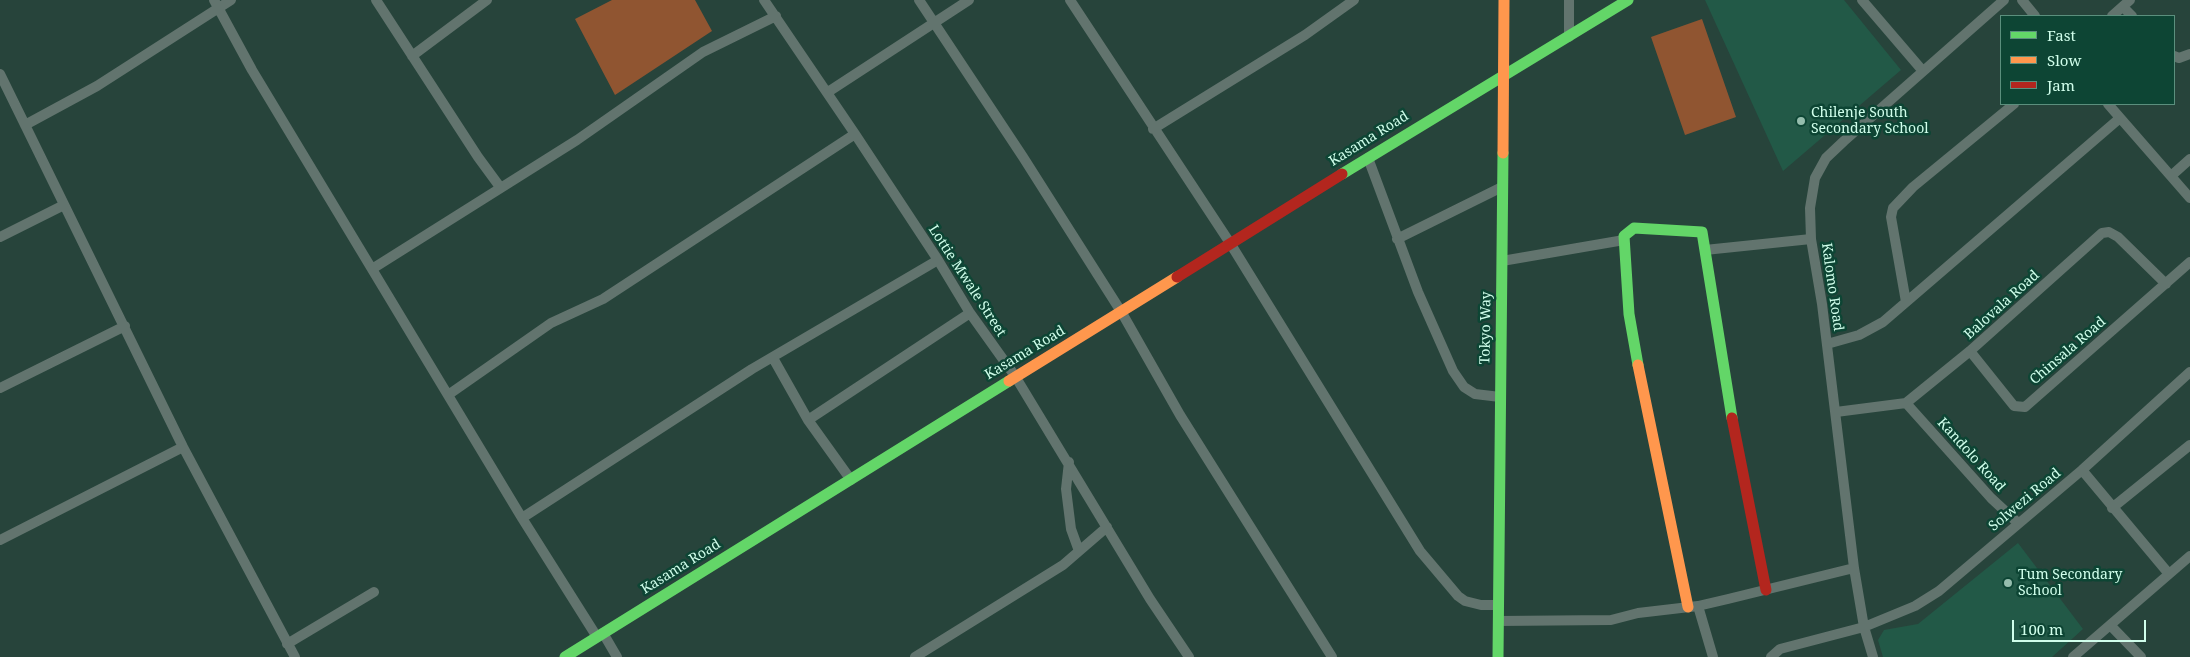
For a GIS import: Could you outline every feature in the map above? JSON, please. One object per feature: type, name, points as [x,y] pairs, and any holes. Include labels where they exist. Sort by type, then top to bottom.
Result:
[{"type":"street","points":[[25,125],[97,86],[216,4],[231,0]]},
{"type":"street","points":[[376,0],[500,187]]},
{"type":"street","points":[[412,56],[487,0]]},
{"type":"street","name":"Lottie Mwale Street","points":[[764,0],[828,92],[938,260],[970,313],[1015,376],[1189,657]]},
{"type":"street","points":[[919,0],[1023,157],[1122,313],[1180,415],[1332,657]]},
{"type":"street","points":[[828,92],[969,0]]},
{"type":"street","points":[[1070,0],[1230,243],[1420,550],[1458,596],[1465,601],[1481,605],[1498,605]]},
{"type":"street","points":[[1153,128],[1305,35],[1354,0]]},
{"type":"street","name":"Tokyo Way","points":[[1498,657],[1504,0]]},
{"type":"street","points":[[1569,0],[1569,37]]},
{"type":"street","name":"Kasama Road","points":[[565,657],[1015,376],[1122,313],[1230,243],[1628,0]]},
{"type":"street","name":"Kalomo Road","points":[[1873,657],[1864,627],[1854,568],[1836,412],[1811,239],[1810,208],[1815,178],[1826,158],[1922,70],[2004,0]]},
{"type":"street","points":[[2022,0],[2034,15]]},
{"type":"street","points":[[1867,2],[1922,70]]},
{"type":"street","points":[[2113,15],[2126,3],[2132,15]]},
{"type":"street","points":[[216,4],[252,70],[522,518],[600,635],[617,657]]},
{"type":"street","points":[[372,269],[577,140],[703,52],[776,16]]},
{"type":"street","points":[[1503,42],[1512,55],[1527,62]]},
{"type":"street","points":[[2175,56],[2179,58],[2190,54]]},
{"type":"street","points":[[0,74],[183,447],[295,657]]},
{"type":"street","points":[[1470,95],[1484,95],[1495,101],[1502,112]]},
{"type":"street","points":[[1906,302],[1891,217],[1893,208],[1913,187],[2013,105]]},
{"type":"street","points":[[2109,105],[2190,198]]},
{"type":"street","points":[[1827,344],[1870,330],[1883,322],[2120,118]]},
{"type":"street","points":[[448,395],[551,323],[603,299],[855,134]]},
{"type":"street","points":[[1368,158],[1418,292],[1453,371],[1464,386],[1475,394],[1500,397]]},
{"type":"street","points":[[2171,176],[2190,159]]},
{"type":"street","points":[[1397,239],[1502,186]]},
{"type":"street","points":[[0,237],[64,204]]},
{"type":"street","points":[[1713,657],[1693,606],[1650,431],[1632,333],[1624,240],[1624,236],[1634,228],[1702,232],[1735,436],[1766,590]]},
{"type":"street","name":"Balovala Road","points":[[1906,403],[1970,351],[2102,233],[2109,232],[2118,237],[2166,284]]},
{"type":"street","points":[[1705,250],[1811,239]]},
{"type":"street","points":[[1502,261],[1624,240]]},
{"type":"street","points":[[522,518],[664,424],[938,260]]},
{"type":"street","name":"Chinsala Road","points":[[1970,351],[2014,406],[2025,407],[2190,262]]},
{"type":"street","points":[[808,420],[970,313]]},
{"type":"street","points":[[0,388],[125,326]]},
{"type":"street","points":[[772,358],[808,420],[851,480]]},
{"type":"street","name":"Solwezi Road","points":[[1771,657],[1780,649],[1864,627],[1915,606],[1938,591],[2082,470],[2190,372]]},
{"type":"street","points":[[1836,412],[1906,403]]},
{"type":"street","name":"Kandolo Road","points":[[1906,403],[1991,498],[2018,523]]},
{"type":"street","points":[[2112,508],[2190,445]]},
{"type":"street","points":[[0,540],[183,447]]},
{"type":"street","points":[[1069,462],[1066,489],[1071,529],[1079,551]]},
{"type":"street","points":[[2082,470],[2169,574]]},
{"type":"street","points":[[915,657],[1063,565],[1107,527]]},
{"type":"street","points":[[2072,657],[2111,626],[2190,556]]},
{"type":"street","points":[[1498,621],[1597,621],[1638,612],[1693,606],[1854,568]]},
{"type":"street","points":[[288,644],[374,592]]},
{"type":"street","points":[[2111,626],[2141,657]]},
{"type":"shaded area","points":[[612,0],[695,0],[712,31],[615,95],[575,19]]},
{"type":"shaded area","name":"Chilenje South Secondary School","points":[[1705,0],[1844,0],[1901,70],[1783,171]]},
{"type":"shaded area","points":[[1702,19],[1736,117],[1685,135],[1651,37]]},
{"type":"shaded area","name":"Tum Secondary School","points":[[2018,543],[2083,629],[2052,657],[1883,657],[1878,640],[1884,630],[1918,624]]},
{"type":"traffic: fast","points":[[1342,174],[1628,0]]},
{"type":"traffic: fast","points":[[1498,657],[1503,153]]},
{"type":"traffic: fast","points":[[1638,365],[1629,314],[1624,236],[1634,228],[1702,232],[1732,418]]},
{"type":"traffic: fast","points":[[565,657],[1009,381]]},
{"type":"traffic: slow","points":[[1503,153],[1504,0]]},
{"type":"traffic: slow","points":[[1009,381],[1177,277]]},
{"type":"traffic: slow","points":[[1638,365],[1688,607]]},
{"type":"traffic: jam","points":[[1177,277],[1342,174]]},
{"type":"traffic: jam","points":[[1732,418],[1766,590]]},
{"type":"place","name":"Chilenje South Secondary School","points":[[1801,121]]},
{"type":"place","name":"Tum Secondary School","points":[[2008,583]]}]
